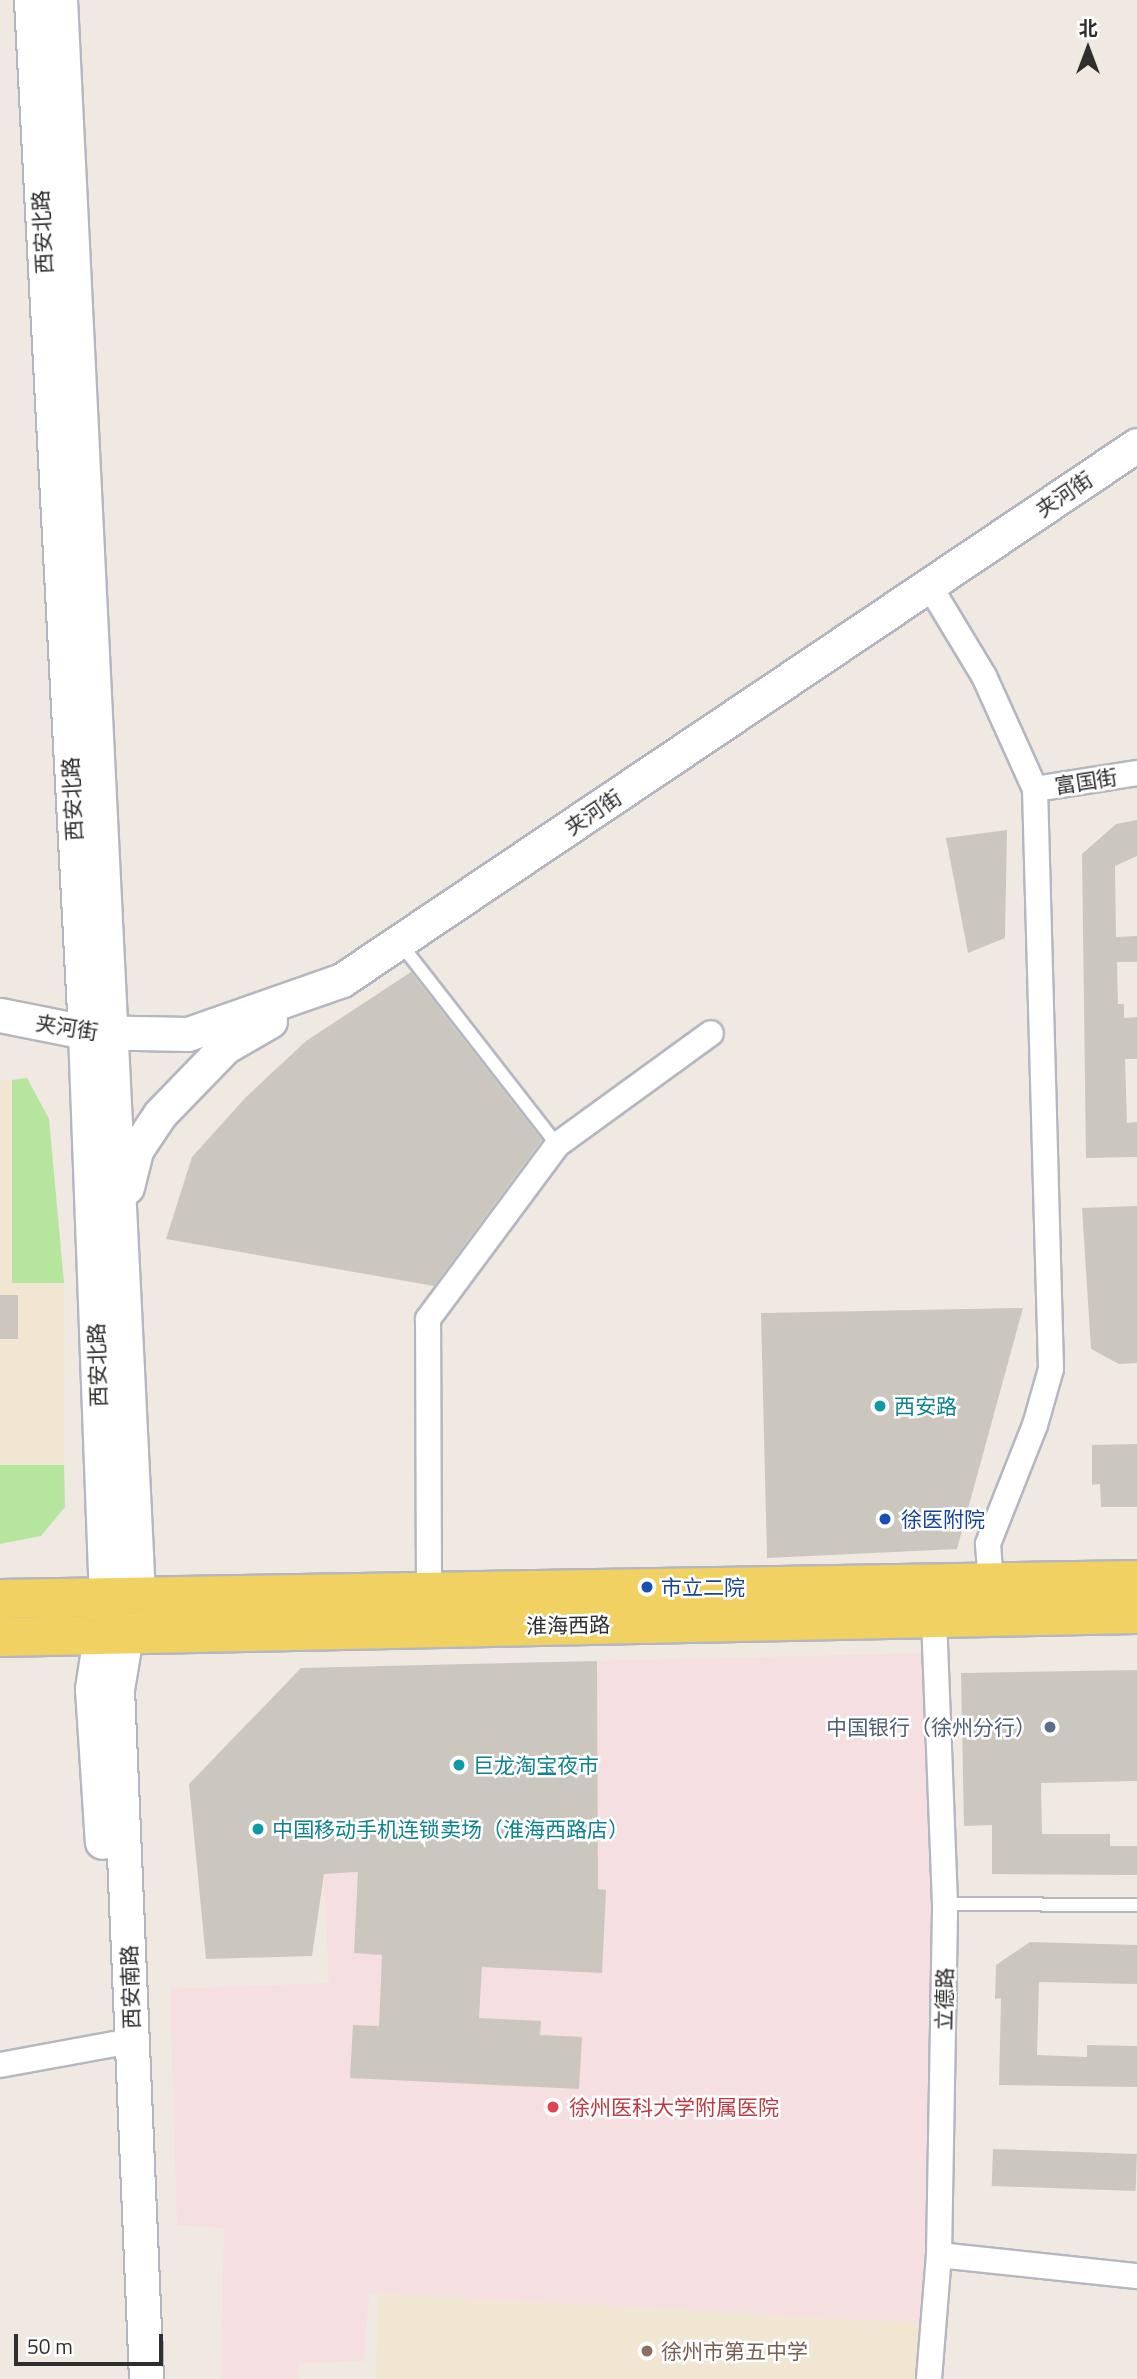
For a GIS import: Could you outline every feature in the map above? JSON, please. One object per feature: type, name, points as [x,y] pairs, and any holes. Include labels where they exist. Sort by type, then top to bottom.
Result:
[{"type":"main road","name":"西安北路","points":[[31,0],[98,1033],[120,1216],[122,1597]]},
{"type":"main road","name":"西安北路","points":[[60,0],[98,1033],[122,1597]]},
{"type":"main road","name":"夹河街","points":[[0,1015],[98,1033],[188,1034],[342,980],[1137,445]]},
{"type":"main road","points":[[120,1216],[135,1150],[160,1114],[225,1047],[342,980]]},
{"type":"main road","name":"淮海西路","points":[[0,1599],[1137,1580]]},
{"type":"main road","name":"西安南路","points":[[122,1597],[112,1635],[92,1689],[114,2044],[126,2379]]},
{"type":"main road","name":"淮海西路","points":[[0,1637],[1137,1614]]},
{"type":"main road","name":"西安南路","points":[[112,1635],[117,1689],[146,2379]]},
{"type":"street","points":[[929,585],[984,676],[1035,789],[1051,1369],[1035,1425],[988,1544],[991,1584]]},
{"type":"street","name":"富国街","points":[[1035,789],[1137,773]]},
{"type":"street","points":[[429,1591],[428,1318],[558,1145],[711,1033]]},
{"type":"street","name":"立德路","points":[[929,2379],[939,2255],[946,1904],[934,1618]]},
{"type":"street","points":[[0,2064],[114,2044]]},
{"type":"street","points":[[939,2255],[1137,2276]]},
{"type":"lane","points":[[400,942],[558,1145]]},
{"type":"lane","points":[[946,1904],[1137,1905]]},
{"type":"shaded area","points":[[0,1080],[12,1080],[13,1283],[64,1283],[64,1465],[0,1465]]},
{"type":"shaded area","name":"徐州医科大学附属医院","points":[[936,1653],[945,1904],[920,2323],[369,2293],[364,2361],[299,2363],[298,2379],[221,2379],[224,2228],[177,2225],[170,1989],[329,1983],[324,1874],[598,1862],[597,1661]]},
{"type":"shaded area","name":"徐州市第五中学","points":[[378,2294],[920,2323],[914,2379],[376,2379]]},
{"type":"green space","points":[[27,1078],[49,1119],[64,1283],[12,1283],[12,1080]]},
{"type":"green space","points":[[0,1465],[64,1465],[65,1507],[41,1536],[0,1544]]},
{"type":"building","points":[[1137,820],[1137,856],[1115,866],[1116,937],[1137,936],[1137,962],[1117,962],[1118,1004],[1124,1004],[1124,1018],[1137,1017],[1137,1059],[1125,1059],[1127,1123],[1137,1122],[1137,1157],[1086,1158],[1082,854],[1116,824]]},
{"type":"building","points":[[1007,830],[1005,938],[968,953],[946,838]]},
{"type":"building","points":[[411,972],[542,1140],[434,1286],[166,1239],[192,1157],[246,1097],[306,1041]]},
{"type":"building","points":[[1137,1206],[1137,1363],[1119,1364],[1091,1349],[1082,1208]]},
{"type":"building","points":[[0,1295],[18,1295],[18,1339],[0,1339]]},
{"type":"building","name":"西安路","points":[[1023,1308],[957,1549],[767,1558],[761,1313]]},
{"type":"building","points":[[1137,1444],[1137,1507],[1101,1507],[1100,1484],[1092,1485],[1092,1445]]},
{"type":"building","points":[[597,1661],[598,1889],[606,1890],[602,1973],[482,1967],[479,2018],[541,2021],[540,2035],[582,2037],[579,2089],[350,2078],[353,2025],[379,2026],[382,1955],[354,1953],[358,1872],[324,1874],[312,1956],[206,1959],[189,1784],[301,1668]]},
{"type":"building","name":"中国银行（徐州分行）","points":[[1137,1670],[1137,1781],[1041,1783],[1042,1834],[1110,1834],[1110,1846],[1137,1846],[1137,1875],[992,1874],[992,1825],[964,1826],[961,1673]]},
{"type":"building","points":[[1030,1942],[1137,1945],[1137,1984],[1039,1982],[1037,2055],[1087,2057],[1087,2045],[1137,2046],[1137,2087],[999,2085],[1001,1998],[995,1999],[996,1965]]},
{"type":"building","points":[[993,2149],[1137,2154],[1136,2191],[992,2186]]},
{"type":"place","name":"西安路","points":[[880,1406]]},
{"type":"place","name":"徐医附院","points":[[885,1519]]},
{"type":"place","name":"市立二院","points":[[647,1587]]},
{"type":"place","name":"中国银行（徐州分行）","points":[[1050,1727]]},
{"type":"place","name":"巨龙淘宝夜市","points":[[459,1765]]},
{"type":"place","name":"中国移动手机连锁卖场（淮海西路店）","points":[[258,1829]]},
{"type":"place","name":"徐州医科大学附属医院","points":[[553,2107]]},
{"type":"place","name":"徐州市第五中学","points":[[647,2351]]}]
